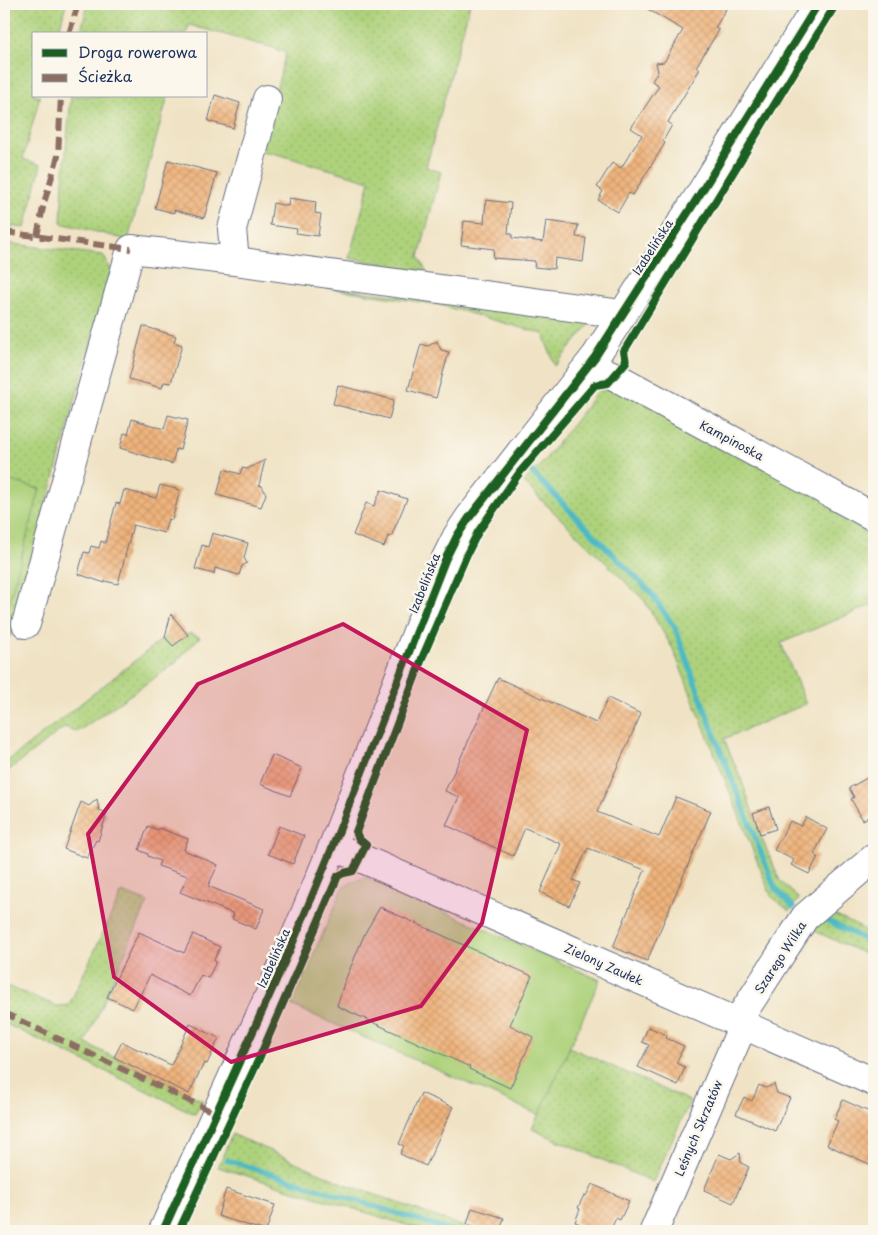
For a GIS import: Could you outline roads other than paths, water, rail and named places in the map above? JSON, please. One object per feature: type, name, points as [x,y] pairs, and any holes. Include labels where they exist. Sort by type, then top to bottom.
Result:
[{"type":"street","name":"Izabelińska","points":[[171,1229],[333,846],[444,560],[469,518],[589,365],[700,194],[818,4]]},
{"type":"street","points":[[235,261],[232,229],[267,100]]},
{"type":"street","points":[[26,624],[131,249],[235,261],[622,314]]},
{"type":"street","name":"Kampinoska","points":[[589,365],[614,376],[874,517]]},
{"type":"street","name":"Zielony Zaułek","points":[[333,846],[874,1082]]},
{"type":"street","name":"Szarego Wilka","points":[[740,1023],[805,917],[874,858]]},
{"type":"street","name":"Leśnych Skrzatów","points":[[654,1231],[740,1023]]},
{"type":"waterway","points":[[531,471],[651,593],[675,628],[716,739],[775,888],[793,907]]},
{"type":"waterway","points":[[820,917],[874,944]]},
{"type":"waterway","points":[[227,1160],[453,1231]]}]
